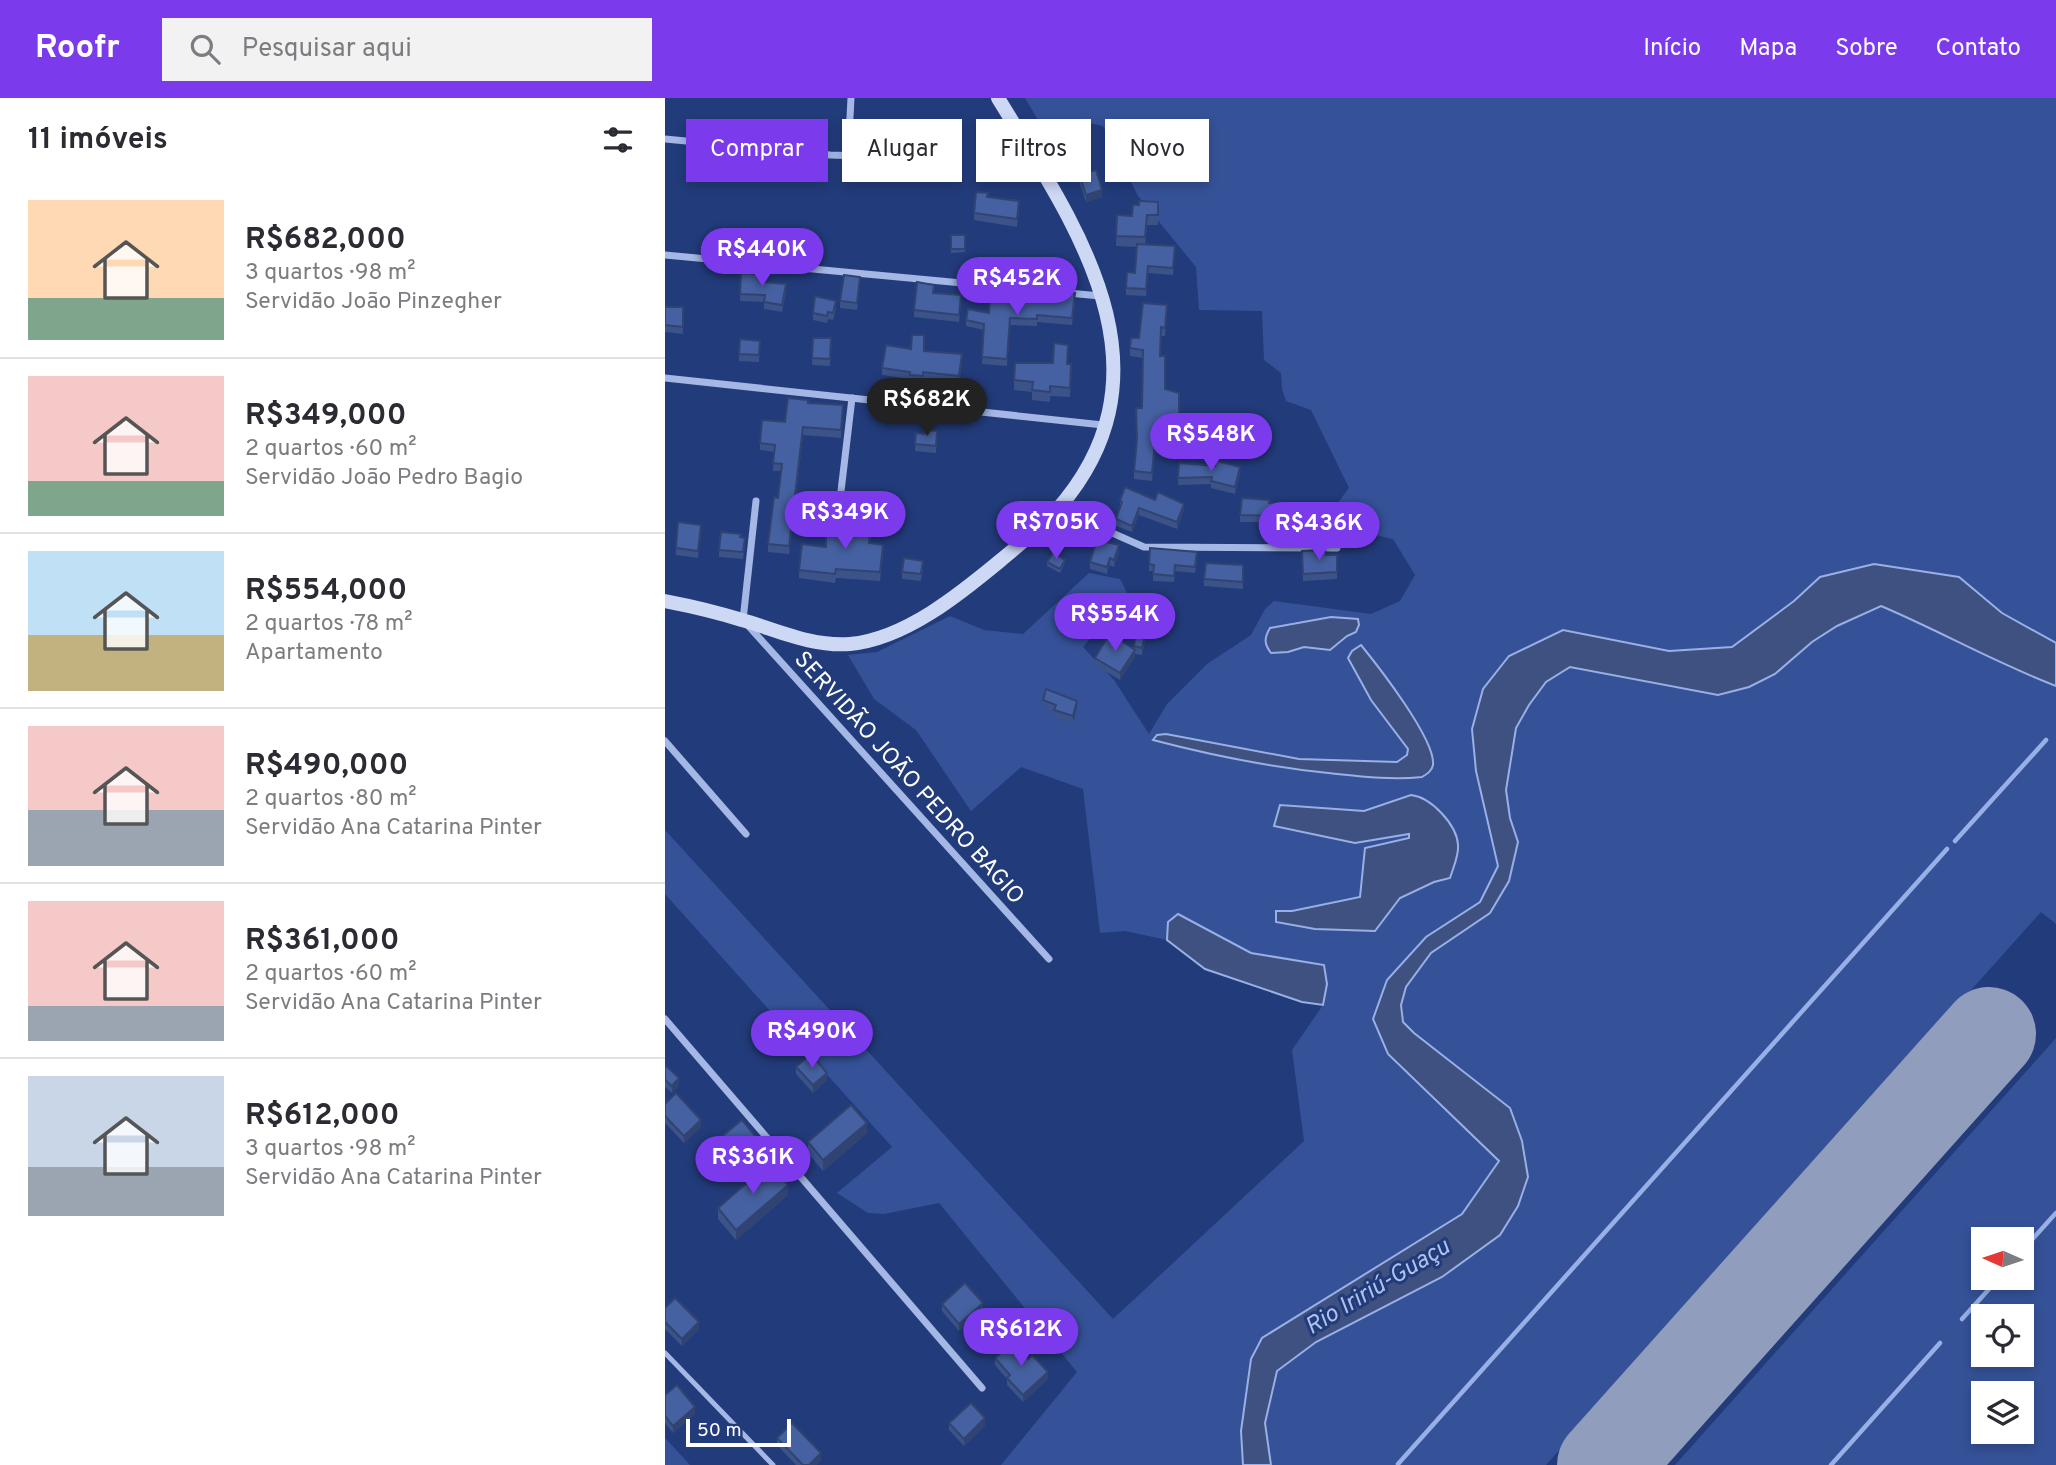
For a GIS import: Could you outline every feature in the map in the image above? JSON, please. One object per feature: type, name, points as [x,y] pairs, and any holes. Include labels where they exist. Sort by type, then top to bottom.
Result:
[{"type":"street","points":[[850,119],[851,98]]},
{"type":"street","points":[[665,601],[699,607],[828,644],[876,638],[935,610],[961,592],[1040,527],[1080,478],[1106,425],[1112,396],[1114,364],[1111,329],[1103,296],[1084,248],[1057,195],[998,98]]},
{"type":"street","points":[[665,139],[842,154]]},
{"type":"street","points":[[665,255],[1103,296]]},
{"type":"street","points":[[665,378],[1106,425]]},
{"type":"street","points":[[839,508],[852,398]]},
{"type":"street","points":[[743,620],[756,501]]},
{"type":"street","points":[[1057,509],[1144,547],[1337,548]]},
{"type":"street","name":"SERVIDÃO JOÃO PEDRO BAGIO","points":[[743,620],[1049,959]]},
{"type":"street","points":[[665,741],[747,834]]},
{"type":"street","points":[[665,1018],[982,1388]]},
{"type":"lane","points":[[665,1353],[773,1465]]},
{"type":"shaded area","points":[[1025,98],[2056,98],[2056,643],[2002,613],[1959,577],[1820,577],[1794,601],[1733,647],[1669,651],[1606,638],[1509,656],[1493,837],[1498,866],[1480,902],[1426,937],[1387,980],[1373,1019],[1388,1054],[1499,1161],[1462,1214],[1262,1338],[1251,1360],[1241,1431],[1243,1465],[1001,1465],[1077,1372],[939,1203],[884,1214],[868,1213],[837,1193],[892,1147],[665,894],[665,830],[1113,1319],[1304,1141],[1292,1050],[1323,1005],[1324,965],[1251,953],[1178,914],[1168,922],[1167,940],[1125,931],[1100,933],[1083,789],[1021,767],[971,811],[916,730],[874,699],[848,655],[877,652],[950,616],[984,630],[1023,634],[1089,573],[1120,579],[1128,595],[1122,616],[1099,628],[1083,647],[1114,680],[1149,734],[1167,704],[1207,664],[1251,635],[1265,609],[1274,601],[1371,614],[1400,601],[1415,575],[1393,539],[1343,528],[1333,519],[1336,505],[1349,488],[1311,410],[1286,401],[1281,373],[1264,360],[1262,311],[1199,310],[1196,267],[1138,196],[1131,182],[1209,182],[1209,119],[1105,119],[1105,130],[1103,126],[1091,123],[1091,119],[1038,119]],"holes":[[[1331,617],[1358,619],[1356,632],[1338,645],[1322,650],[1304,647],[1299,622]],[[1361,645],[1419,726],[1422,777],[1381,778],[1293,769],[1223,757],[1153,740],[1166,734],[1299,759],[1397,762],[1407,755],[1409,749],[1371,700],[1348,658]],[[1415,795],[1434,882],[1400,898],[1376,931],[1276,911],[1292,911],[1361,897],[1409,839],[1409,834],[1355,843],[1274,826],[1280,805],[1365,811]]]},
{"type":"shaded area","points":[[1881,606],[1951,637],[2010,668],[2056,686],[2056,924],[2041,912],[1546,1465],[1271,1465],[1265,1423],[1277,1371],[1316,1342],[1442,1277],[1500,1235],[1518,1206],[1528,1177],[1510,1108],[1414,1033],[1403,1022],[1401,1005],[1406,987],[1431,953],[1490,913],[1518,842],[1510,818],[1506,790],[1516,728],[1529,705],[1546,682],[1570,667],[1675,688],[1749,687],[1775,674],[1812,642],[1837,626]]},
{"type":"shaded area","points":[[2056,1038],[2056,1465],[1675,1465]]},
{"type":"shaded area","points":[[665,1438],[667,1440],[690,1465],[665,1465]]},
{"type":"water","name":"Rio Iririú-Guaçu","points":[[1874,564],[1959,577],[2002,613],[2056,643],[2056,686],[1881,606],[1837,626],[1812,642],[1775,674],[1749,687],[1718,695],[1570,667],[1546,682],[1516,728],[1506,790],[1510,818],[1518,842],[1509,881],[1490,913],[1431,953],[1406,987],[1401,1005],[1403,1022],[1414,1033],[1510,1108],[1522,1141],[1528,1177],[1518,1206],[1500,1235],[1442,1277],[1316,1342],[1277,1371],[1265,1423],[1271,1465],[1243,1465],[1241,1431],[1251,1359],[1262,1338],[1462,1214],[1499,1161],[1388,1054],[1373,1019],[1387,980],[1426,937],[1480,902],[1498,866],[1476,771],[1472,729],[1483,689],[1509,656],[1563,630],[1669,651],[1732,647],[1794,601],[1820,577]]},
{"type":"water","points":[[1331,617],[1358,619],[1359,625],[1356,632],[1330,650],[1304,647],[1271,653],[1267,647],[1266,638],[1270,628]]},
{"type":"water","points":[[1361,645],[1405,704],[1425,739],[1433,765],[1422,777],[1369,777],[1290,768],[1153,740],[1157,735],[1166,734],[1299,759],[1397,762],[1407,755],[1408,749],[1371,700],[1348,658],[1352,651]]},
{"type":"water","points":[[1411,795],[1427,801],[1442,813],[1457,837],[1457,858],[1450,878],[1434,882],[1400,898],[1375,931],[1315,929],[1276,922],[1276,911],[1292,911],[1360,897],[1365,848],[1409,838],[1409,834],[1355,843],[1274,826],[1280,805],[1364,811]]},
{"type":"water","points":[[1178,914],[1251,953],[1324,965],[1327,984],[1323,1005],[1302,1002],[1205,969],[1167,940],[1168,922]]},
{"type":"building","points":[[1096,170],[1102,190],[1086,195],[1082,182],[1091,182],[1091,171]]},
{"type":"building","points":[[976,192],[988,193],[987,197],[1019,201],[1017,219],[974,213]]},
{"type":"building","points":[[1139,201],[1158,202],[1158,215],[1147,215],[1145,237],[1116,236],[1117,215],[1132,216],[1133,205],[1139,205]]},
{"type":"building","points":[[951,235],[965,235],[965,249],[951,249]]},
{"type":"building","points":[[1137,244],[1175,246],[1173,268],[1148,266],[1146,289],[1126,288],[1127,272],[1135,273]]},
{"type":"building","points":[[741,273],[761,274],[761,282],[786,284],[782,305],[764,302],[765,295],[740,294]]},
{"type":"building","points":[[844,275],[860,277],[857,303],[840,301]]},
{"type":"building","points":[[917,282],[934,285],[933,293],[961,295],[959,315],[914,310]]},
{"type":"building","points":[[1050,291],[1075,293],[1072,318],[1037,315],[1037,319],[1010,318],[1007,359],[982,357],[984,324],[966,320],[968,309],[989,313],[990,299],[1017,299],[1018,295],[1050,295]]},
{"type":"building","points":[[815,296],[836,301],[833,313],[828,312],[827,316],[813,313]]},
{"type":"building","points":[[1143,303],[1167,305],[1165,328],[1161,327],[1160,356],[1165,356],[1165,389],[1179,393],[1179,415],[1224,421],[1222,442],[1188,439],[1188,433],[1160,432],[1160,442],[1155,441],[1152,473],[1134,471],[1136,408],[1142,408],[1143,350],[1130,348],[1131,338],[1139,338]]},
{"type":"building","points":[[665,307],[683,307],[683,327],[665,325]]},
{"type":"building","points":[[912,335],[924,335],[924,351],[962,354],[959,376],[923,372],[923,376],[910,375],[910,372],[882,368],[886,345],[911,349]]},
{"type":"building","points":[[813,338],[831,338],[830,359],[812,358]]},
{"type":"building","points":[[740,339],[760,341],[759,355],[739,354]]},
{"type":"building","points":[[1054,343],[1068,345],[1067,364],[1071,364],[1070,388],[1050,386],[1050,392],[1032,390],[1033,382],[1014,380],[1015,363],[1053,363]]},
{"type":"building","points":[[788,398],[808,400],[808,403],[843,405],[841,430],[803,427],[789,546],[768,544],[774,497],[778,498],[782,464],[773,463],[775,445],[760,443],[762,420],[785,422]]},
{"type":"building","points":[[926,430],[937,431],[936,446],[915,444],[916,433],[925,434]]},
{"type":"building","points":[[1217,461],[1240,467],[1235,487],[1211,481],[1212,477],[1178,478],[1179,463],[1215,466]]},
{"type":"building","points":[[1125,487],[1155,500],[1158,492],[1184,504],[1177,522],[1139,508],[1132,526],[1116,519]]},
{"type":"building","points":[[1242,498],[1269,500],[1269,503],[1289,504],[1288,507],[1318,511],[1315,529],[1276,522],[1277,516],[1240,515]]},
{"type":"building","points":[[858,515],[872,516],[869,543],[883,545],[880,572],[836,569],[835,574],[799,570],[802,544],[826,547],[826,533],[849,535],[850,521],[857,521]]},
{"type":"building","points":[[678,522],[701,525],[698,551],[676,548]]},
{"type":"building","points":[[1088,525],[1100,531],[1095,544],[1083,538]]},
{"type":"building","points":[[721,532],[741,534],[740,537],[745,538],[743,552],[719,550]]},
{"type":"building","points":[[1097,540],[1119,545],[1114,560],[1110,558],[1107,567],[1090,562]]},
{"type":"building","points":[[1150,548],[1197,552],[1195,567],[1175,565],[1174,576],[1153,574],[1154,565],[1149,564]]},
{"type":"building","points":[[1325,550],[1326,555],[1337,555],[1337,572],[1303,574],[1302,551]]},
{"type":"building","points":[[1053,553],[1065,560],[1060,569],[1047,562]]},
{"type":"building","points":[[904,558],[923,561],[921,574],[902,572]]},
{"type":"building","points":[[1206,563],[1243,565],[1243,582],[1204,579]]},
{"type":"building","points":[[1127,596],[1160,603],[1156,623],[1148,621],[1142,648],[1134,646],[1138,619],[1124,616]]},
{"type":"building","points":[[1110,633],[1135,650],[1120,673],[1095,658]]},
{"type":"building","points":[[1046,689],[1077,701],[1073,716],[1054,710],[1056,705],[1043,700]]},
{"type":"building","points":[[811,1054],[827,1073],[813,1085],[796,1067]]},
{"type":"building","points":[[665,1065],[679,1078],[672,1086],[665,1080]]},
{"type":"building","points":[[676,1093],[701,1120],[684,1136],[665,1116],[665,1104]]},
{"type":"building","points":[[851,1105],[867,1123],[823,1160],[808,1142]]},
{"type":"building","points":[[742,1120],[760,1142],[728,1169],[710,1146]]},
{"type":"building","points":[[770,1163],[788,1185],[736,1230],[718,1208]]},
{"type":"building","points":[[965,1283],[983,1303],[959,1324],[942,1304]]},
{"type":"building","points":[[675,1298],[699,1322],[682,1339],[665,1322],[665,1308]]},
{"type":"building","points":[[1014,1342],[1028,1359],[1032,1355],[1048,1372],[1023,1395],[1007,1378],[1010,1375],[995,1358]]},
{"type":"building","points":[[677,1385],[695,1407],[673,1426],[665,1416],[665,1395]]},
{"type":"building","points":[[971,1403],[985,1418],[964,1439],[949,1423]]},
{"type":"building","points":[[792,1423],[821,1453],[809,1465],[803,1465],[777,1438]]},
{"type":"waterway","points":[[1955,841],[2046,740]]},
{"type":"waterway","points":[[1398,1464],[1947,849]]},
{"type":"waterway","points":[[2034,1238],[2056,1213]]},
{"type":"waterway","points":[[1962,1319],[1988,1290]]},
{"type":"waterway","points":[[1831,1465],[1940,1343]]},
{"type":"runway","points":[[1604,1465],[1989,1034]]}]
